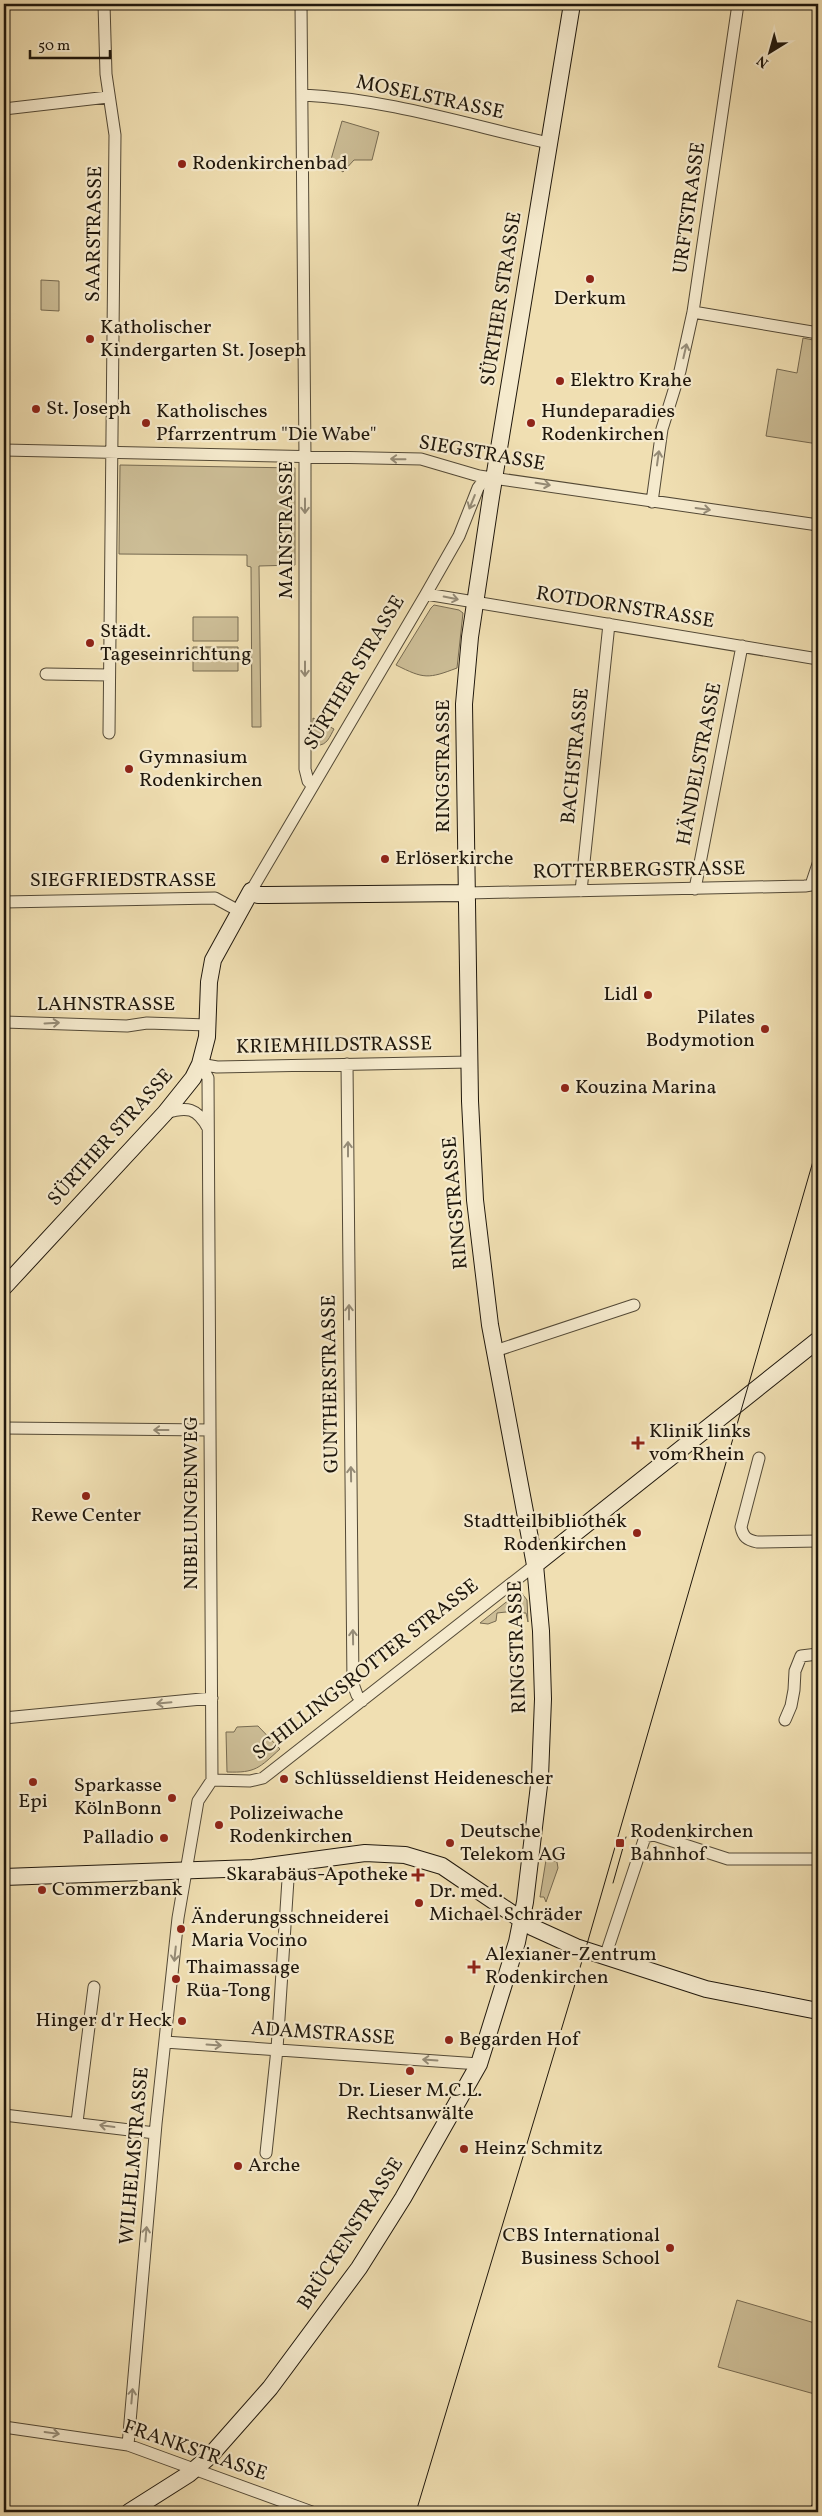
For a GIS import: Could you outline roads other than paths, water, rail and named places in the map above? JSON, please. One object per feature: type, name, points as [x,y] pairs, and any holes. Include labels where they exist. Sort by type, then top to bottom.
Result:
[{"type":"street","name":"SAARSTRASSE","points":[[104,4],[108,97],[114,136],[109,732]]},
{"type":"street","name":"MAINSTRASSE","points":[[300,4],[303,96],[306,458],[305,768],[308,781],[312,785]]},
{"type":"street","name":"SÜRTHER STRASSE","points":[[4,1287],[165,1113],[182,1093],[200,1064],[205,1049],[208,1025],[209,982],[212,960],[312,785],[459,536],[478,488],[484,480],[494,477],[572,4]]},
{"type":"street","name":"URFTSTRASSE","points":[[652,502],[661,436],[680,371],[694,312],[738,4]]},
{"type":"street","name":"MOSELSTRASSE","points":[[303,96],[333,97],[392,106],[549,143]]},
{"type":"street","points":[[4,109],[108,97]]},
{"type":"street","points":[[694,312],[818,333]]},
{"type":"street","name":"SIEGSTRASSE","points":[[4,450],[421,459],[479,476],[818,525]]},
{"type":"street","name":"RINGSTRASSE","points":[[494,477],[467,658],[464,704],[470,1062],[475,1200],[483,1278],[535,1565],[542,1656],[541,1748],[534,1847],[522,1921]]},
{"type":"street","name":"ROTDORNSTRASSE","points":[[426,594],[818,659]]},
{"type":"street","name":"BACHSTRASSE","points":[[580,891],[609,624]]},
{"type":"street","name":"HÄNDELSTRASSE","points":[[695,888],[742,646]]},
{"type":"street","points":[[46,674],[109,675]]},
{"type":"street","name":"ROTTERBERGSTRASSE","points":[[467,894],[811,885],[818,864]]},
{"type":"street","points":[[251,891],[258,895],[467,894]]},
{"type":"street","name":"SIEGFRIEDSTRASSE","points":[[4,902],[215,898],[239,911]]},
{"type":"street","name":"LAHNSTRASSE","points":[[4,1022],[127,1026],[147,1023],[208,1025]]},
{"type":"street","name":"KRIEMHILDSTRASSE","points":[[200,1064],[217,1067],[470,1062]]},
{"type":"street","name":"NIBELUNGENWEG","points":[[200,1064],[208,1078],[212,1780]]},
{"type":"street","name":"GUNTHERSTRASSE","points":[[347,1064],[353,1684],[362,1701]]},
{"type":"street","points":[[165,1113],[177,1109],[191,1110],[202,1116],[208,1129]]},
{"type":"street","points":[[495,1351],[634,1304]]},
{"type":"street","name":"SCHILLINGSROTTER STRASSE","points":[[212,1780],[260,1780],[818,1340]]},
{"type":"street","points":[[4,1428],[210,1430]]},
{"type":"street","points":[[759,1458],[740,1527],[742,1534],[748,1540],[757,1542],[814,1541]]},
{"type":"street","points":[[785,1720],[794,1690],[797,1662],[800,1656],[818,1654]]},
{"type":"street","points":[[4,1718],[212,1698]]},
{"type":"street","points":[[186,1871],[198,1800],[212,1780]]},
{"type":"street","points":[[599,1955],[645,1837],[654,1835],[728,1858],[818,1859]]},
{"type":"street","points":[[4,1877],[150,1870],[186,1871],[289,1864],[375,1853],[421,1858],[446,1868],[522,1921],[549,1936],[599,1955],[706,1989],[818,2010]]},
{"type":"street","points":[[266,2153],[276,2049],[289,1864]]},
{"type":"street","name":"WILHELMSTRASSE","points":[[128,2445],[155,2133],[178,1918],[186,1871]]},
{"type":"street","name":"BRÜCKENSTRASSE","points":[[129,2512],[196,2469],[270,2388],[359,2268],[413,2181],[479,2064],[497,2010],[522,1921]]},
{"type":"street","points":[[77,2122],[94,1987]]},
{"type":"street","name":"ADAMSTRASSE","points":[[165,2042],[479,2064]]},
{"type":"street","points":[[4,2115],[77,2122],[155,2133]]},
{"type":"street","name":"FRANKSTRASSE","points":[[4,2427],[128,2445],[312,2512]]},
{"type":"tram line","points":[[416,2512],[585,1951],[818,1144]]},
{"type":"tram line","points":[[613,1883],[626,1837]]},
{"type":"place","name":"Rodenkirchenbad","points":[[182,164]]},
{"type":"place","name":"Derkum","points":[[590,279]]},
{"type":"place","name":"Katholischer Kindergarten St. Joseph","points":[[90,339]]},
{"type":"place","name":"Elektro Krahe","points":[[560,381]]},
{"type":"place","name":"St. Joseph","points":[[36,409]]},
{"type":"place","name":"Katholisches Pfarrzentrum \"Die Wabe\"","points":[[146,423]]},
{"type":"place","name":"Hundeparadies Rodenkirchen","points":[[531,423]]},
{"type":"place","name":"Städt. Tageseinrichtung","points":[[90,643]]},
{"type":"place","name":"Gymnasium Rodenkirchen","points":[[129,769]]},
{"type":"place","name":"Erlöserkirche","points":[[385,859]]},
{"type":"place","name":"Lidl","points":[[648,995]]},
{"type":"place","name":"Pilates Bodymotion","points":[[765,1029]]},
{"type":"place","name":"Kouzina Marina","points":[[565,1088]]},
{"type":"place","name":"Klinik links vom Rhein","points":[[638,1443]]},
{"type":"place","name":"Rewe Center","points":[[86,1496]]},
{"type":"place","name":"Stadtteilbibliothek Rodenkirchen","points":[[637,1533]]},
{"type":"place","name":"Schlüsseldienst Heidenescher","points":[[284,1779]]},
{"type":"place","name":"Epi","points":[[33,1782]]},
{"type":"place","name":"Sparkasse KölnBonn","points":[[172,1798]]},
{"type":"place","name":"Polizeiwache Rodenkirchen","points":[[219,1825]]},
{"type":"place","name":"Palladio","points":[[164,1838]]},
{"type":"place","name":"Deutsche Telekom AG","points":[[450,1843]]},
{"type":"place","name":"Rodenkirchen Bahnhof","points":[[620,1843]]},
{"type":"place","name":"Skarabäus-Apotheke","points":[[418,1875]]},
{"type":"place","name":"Commerzbank","points":[[42,1890]]},
{"type":"place","name":"Dr. med. Michael Schräder","points":[[419,1903]]},
{"type":"place","name":"Änderungsschneiderei Maria Vocino","points":[[181,1929]]},
{"type":"place","name":"Alexianer-Zentrum Rodenkirchen","points":[[474,1967]]},
{"type":"place","name":"Thaimassage Rüa-Tong","points":[[176,1979]]},
{"type":"place","name":"Hinger d'r Heck","points":[[182,2021]]},
{"type":"place","name":"Begarden Hof","points":[[449,2040]]},
{"type":"place","name":"Dr. Lieser M.C.L. Rechtsanwälte","points":[[410,2071]]},
{"type":"place","name":"Heinz Schmitz","points":[[464,2149]]},
{"type":"place","name":"Arche","points":[[238,2166]]},
{"type":"place","name":"CBS International Business School","points":[[670,2248]]}]
